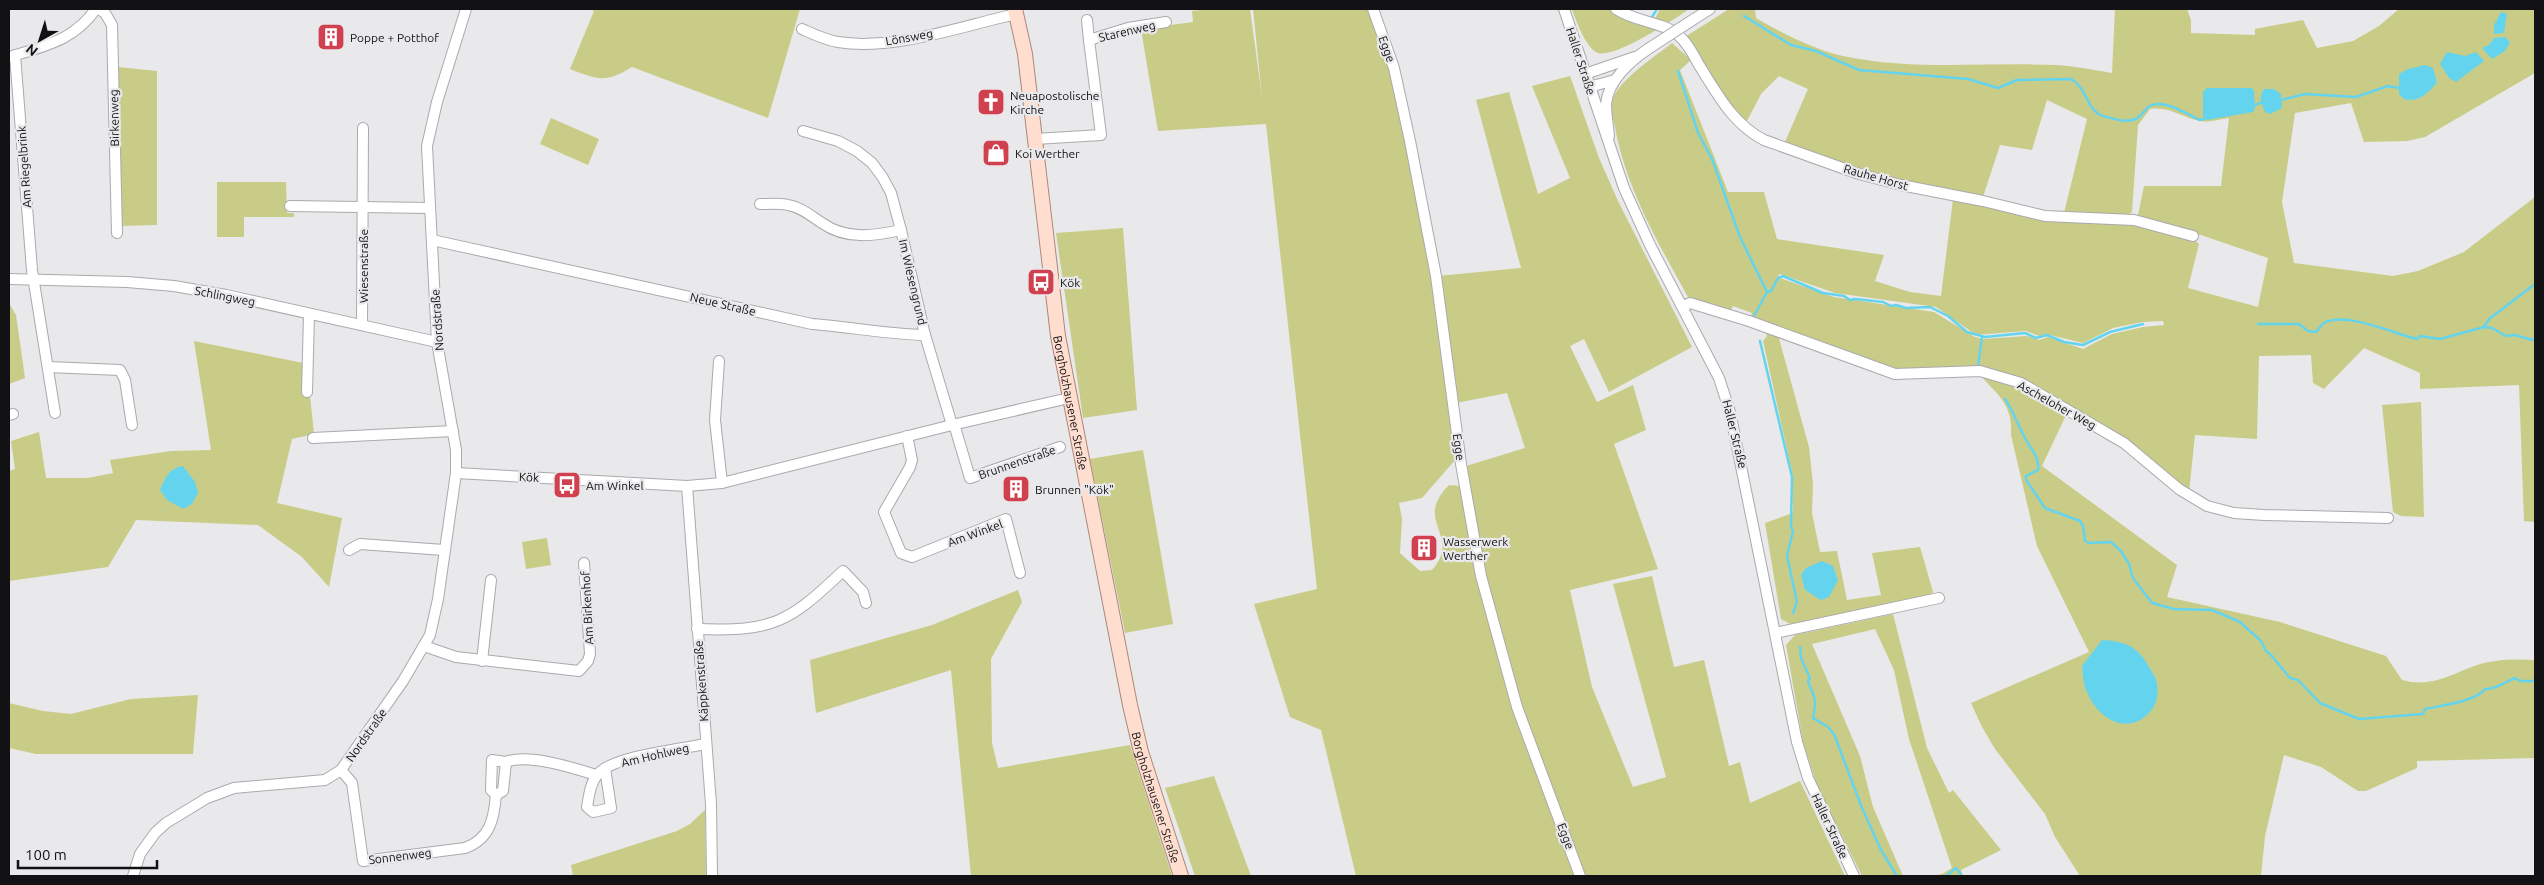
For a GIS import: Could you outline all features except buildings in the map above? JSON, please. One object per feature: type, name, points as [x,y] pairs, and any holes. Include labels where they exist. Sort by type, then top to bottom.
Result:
[{"type":"main road","name":"Borgholzhausener Straße","points":[[1016,11],[1025,54],[1055,318],[1069,398],[1141,752],[1181,876]]},
{"type":"street","points":[[12,56],[62,40],[86,24],[97,9]]},
{"type":"street","name":"Birkenweg","points":[[97,9],[105,13],[112,25],[117,233]]},
{"type":"street","name":"Nordstraße","points":[[133,876],[140,854],[155,833],[166,823],[207,798],[234,788],[324,780],[341,770],[364,739],[430,635],[435,619],[456,473],[453,431],[437,342],[427,160],[429,131],[466,9]]},
{"type":"street","name":"Egge","points":[[1373,9],[1394,68],[1436,276],[1461,464],[1481,576],[1517,707],[1580,876]]},
{"type":"street","name":"Haller Straße","points":[[1564,9],[1624,188],[1650,245],[1719,378],[1730,412],[1797,742],[1808,778],[1854,876]]},
{"type":"street","name":"Rauhe Horst","points":[[1616,9],[1638,20],[1664,27],[1676,33],[1687,45],[1733,116],[1751,133],[1764,140],[1859,174],[1901,185],[1983,200],[2045,216],[2134,220],[2193,236]]},
{"type":"street","points":[[1610,149],[1606,105],[1608,93],[1615,80],[1638,56],[1710,9]]},
{"type":"street","name":"Lönsweg","points":[[802,29],[837,42],[863,44],[904,40],[1016,11]]},
{"type":"street","name":"Starenweg","points":[[1035,139],[1101,135],[1087,20]]},
{"type":"street","name":"Starenweg","points":[[1089,40],[1128,28],[1166,22]]},
{"type":"street","name":"Am Riegelbrink","points":[[12,56],[32,270],[55,413]]},
{"type":"street","points":[[1585,74],[1638,56]]},
{"type":"street","points":[[1589,87],[1615,80]]},
{"type":"street","name":"Wiesenstraße","points":[[362,325],[363,128]]},
{"type":"street","name":"Im Wiesengrund","points":[[804,131],[838,141],[857,150],[872,163],[891,193],[925,334]]},
{"type":"street","name":"Im Wiesengrund","points":[[760,204],[788,204],[830,228],[851,234],[867,236],[901,230]]},
{"type":"street","points":[[290,206],[430,208]]},
{"type":"street","name":"Neue Straße","points":[[432,240],[812,324],[860,328],[887,334],[925,334]]},
{"type":"street","name":"Schlingweg","points":[[9,279],[127,282],[174,286],[226,295],[437,342]]},
{"type":"street","name":"Ascheloher Weg","points":[[1683,306],[1690,303],[1749,321],[1895,374],[1980,371],[2021,383],[2124,443],[2179,489],[2208,506],[2234,512],[2264,515],[2388,518]]},
{"type":"street","points":[[307,392],[309,315]]},
{"type":"street","points":[[925,334],[953,424]]},
{"type":"street","points":[[719,361],[715,420],[722,483]]},
{"type":"street","points":[[48,367],[120,370],[125,380],[132,425]]},
{"type":"street","name":"Kök","points":[[456,473],[687,486],[722,483],[953,424],[1069,398]]},
{"type":"street","name":"Brunnenstraße","points":[[953,424],[970,478],[1060,447]]},
{"type":"street","points":[[313,438],[453,431]]},
{"type":"street","name":"Am Winkel","points":[[906,436],[912,460],[910,467],[884,512],[900,553],[912,556],[1006,519],[1020,573]]},
{"type":"street","name":"Käppkenstraße","points":[[687,486],[711,804],[712,876]]},
{"type":"street","points":[[349,550],[360,544],[444,550]]},
{"type":"street","name":"Am Birkenhof","points":[[424,646],[456,657],[574,672],[585,666],[590,654],[584,563]]},
{"type":"street","points":[[697,629],[736,631],[772,625],[794,614],[843,570],[863,592],[866,603]]},
{"type":"street","points":[[482,661],[491,580]]},
{"type":"street","points":[[1776,633],[1939,598]]},
{"type":"street","name":"Am Hohlweg","points":[[604,768],[611,808],[593,812],[587,807],[590,789],[596,775],[604,768],[632,758],[706,744]]},
{"type":"street","name":"Sonnenweg","points":[[496,795],[491,790],[492,760],[506,762],[515,758],[564,766],[596,775]]},
{"type":"street","name":"Sonnenweg","points":[[496,795],[503,791],[506,762]]},
{"type":"street","name":"Sonnenweg","points":[[341,770],[352,783],[362,861],[465,848],[476,844],[485,836],[494,816],[496,795]]},
{"type":"green space","points":[[590,9],[800,9],[768,118],[632,67],[608,78],[594,77],[570,69],[594,11]]},
{"type":"green space","points":[[1250,9],[1262,97],[1253,9],[1369,9],[1390,70],[1407,142],[1431,276],[1455,460],[1422,498],[1399,503],[1402,519],[1400,553],[1420,571],[1432,570],[1440,558],[1443,547],[1435,509],[1439,498],[1449,485],[1461,486],[1478,576],[1575,876],[1356,876],[1321,730],[1290,717],[1254,604],[1317,589],[1266,124],[1158,131],[1141,29],[1193,22],[1192,11]]},
{"type":"green space","points":[[1572,9],[1609,9],[1627,21],[1651,26],[1660,9],[1689,9],[1642,38],[1614,51],[1603,53],[1596,52],[1588,44]]},
{"type":"green space","points":[[1729,9],[1755,9],[1756,18],[1798,40],[1832,53],[1869,61],[1922,65],[2056,65],[2112,73],[2115,9],[2187,9],[2191,20],[2191,33],[2255,35],[2255,29],[2303,20],[2317,48],[2353,41],[2379,26],[2399,9],[2535,9],[2535,73],[2425,137],[2407,141],[2364,142],[2351,103],[2295,113],[2282,202],[2294,263],[2393,276],[2418,271],[2464,252],[2535,197],[2535,522],[2524,521],[2519,385],[2420,389],[2420,373],[2364,348],[2324,389],[2313,383],[2311,355],[2259,356],[2257,439],[2195,435],[2189,492],[2129,443],[2022,380],[1982,368],[1905,370],[1883,367],[1750,319],[1752,313],[1733,306],[1730,312],[1689,299],[1655,237],[1635,194],[1620,150],[1611,107],[1614,96],[1627,79],[1672,43],[1691,60],[1680,70],[1728,192],[1764,192],[1777,239],[1884,255],[1875,281],[1910,292],[1941,296],[1953,199],[2062,221],[2144,226],[2193,239],[2199,244],[2188,288],[2258,307],[2268,258],[2201,235],[2140,218],[2138,215],[2144,186],[2221,186],[2229,118],[2211,121],[2194,120],[2164,109],[2150,109],[2138,125],[2132,212],[2126,217],[2063,217],[2087,119],[2047,100],[2032,150],[2000,145],[1983,197],[1902,183],[1859,170],[1785,142],[1808,89],[1779,76],[1761,94],[1745,125],[1731,108],[1685,37]],"holes":[[[1780,274],[1835,293],[1936,307],[1976,335],[2026,331],[2039,336],[2046,334],[2083,343],[2113,328],[2143,322],[2163,321],[2164,325],[2143,327],[2112,334],[2083,349],[2048,337],[2039,340],[2027,336],[1983,339],[1975,337],[1934,312],[1834,297],[1778,276]]]},
{"type":"green space","points":[[117,67],[157,71],[157,225],[120,226]]},
{"type":"green space","points":[[1570,76],[1599,158],[1618,201],[1692,347],[1609,392],[1584,339],[1570,346],[1597,402],[1633,385],[1646,430],[1614,444],[1658,569],[1570,590],[1592,687],[1633,787],[1666,777],[1613,584],[1652,576],[1674,667],[1704,660],[1729,766],[1740,762],[1750,803],[1800,781],[1845,876],[1583,876],[1520,706],[1485,576],[1466,466],[1525,448],[1507,393],[1456,403],[1438,276],[1521,268],[1476,100],[1509,92],[1538,194],[1570,178],[1532,86]]},
{"type":"green space","points":[[551,118],[599,139],[588,165],[540,144]]},
{"type":"green space","points":[[217,182],[286,182],[287,213],[294,213],[294,217],[244,217],[244,237],[217,237]]},
{"type":"green space","points":[[1123,228],[1137,410],[1083,418],[1056,233]]},
{"type":"green space","points":[[9,303],[16,315],[25,378],[9,384]]},
{"type":"green space","points":[[1766,331],[1778,335],[1809,447],[1813,484],[1812,513],[1820,552],[1837,551],[1847,600],[1881,595],[1872,553],[1920,547],[1933,592],[1931,595],[1790,624],[1781,619],[1765,523],[1793,513],[1793,477],[1763,341],[1767,336]]},
{"type":"green space","points":[[194,341],[303,363],[302,396],[310,396],[314,434],[292,439],[277,503],[342,518],[329,587],[302,557],[258,525],[136,520],[108,567],[9,581],[9,471],[15,469],[11,441],[39,432],[46,478],[88,478],[113,473],[110,460],[171,451],[211,450]]},
{"type":"green space","points":[[1980,375],[2020,387],[2067,413],[2042,466],[2177,565],[2167,597],[2280,622],[2386,656],[2402,680],[2413,682],[2440,679],[2477,665],[2491,662],[2535,660],[2535,758],[2417,761],[2417,768],[2366,791],[2358,791],[2321,767],[2284,755],[2265,836],[2261,876],[2080,876],[2055,837],[2045,814],[1995,749],[1971,703],[2089,652],[2037,546],[2011,435],[2010,416],[2007,408],[1999,395]]},
{"type":"green space","points":[[2421,402],[2424,517],[2401,516],[2393,512],[2382,405]]},
{"type":"green space","points":[[1143,450],[1173,624],[1125,633],[1090,459]]},
{"type":"green space","points":[[547,538],[551,565],[526,569],[522,542]]},
{"type":"green space","points":[[1018,590],[1022,602],[991,659],[992,743],[998,768],[1130,745],[1172,876],[971,876],[951,670],[816,713],[810,660],[932,625]]},
{"type":"green space","points":[[1893,614],[1927,748],[1949,793],[1953,790],[2001,850],[1961,870],[1963,876],[1930,876],[1942,874],[1952,868],[1909,739],[1894,670],[1875,629],[1812,644],[1860,756],[1873,807],[1903,876],[1862,876],[1818,788],[1803,742],[1786,645],[1795,635]]},
{"type":"green space","points":[[198,695],[193,754],[36,754],[9,748],[9,703],[43,711],[71,714],[131,699]]},
{"type":"green space","points":[[1214,776],[1251,876],[1195,876],[1165,788]]},
{"type":"green space","points":[[705,810],[706,876],[573,876],[571,865],[677,831],[690,824]]},
{"type":"water","points":[[2501,12],[2507,14],[2504,33],[2494,34],[2494,25]]},
{"type":"water","points":[[2505,37],[2510,42],[2505,51],[2492,59],[2482,48],[2489,45],[2494,38]]},
{"type":"water","points":[[2447,52],[2465,56],[2476,52],[2484,61],[2456,82],[2449,78],[2440,64]]},
{"type":"water","points":[[2425,65],[2433,68],[2437,82],[2423,96],[2414,100],[2404,99],[2399,94],[2399,74],[2408,69]]},
{"type":"water","points":[[2207,88],[2251,88],[2254,90],[2255,109],[2253,112],[2207,120],[2203,116],[2203,92]]},
{"type":"water","points":[[2264,89],[2274,89],[2281,94],[2282,108],[2270,114],[2265,112],[2261,98]]},
{"type":"water","points":[[183,466],[195,482],[198,493],[192,504],[183,509],[167,500],[160,490],[171,471]]},
{"type":"water","points":[[1822,561],[1833,566],[1838,580],[1829,597],[1821,600],[1805,590],[1801,575],[1806,568]]},
{"type":"water","points":[[2102,640],[2124,643],[2135,649],[2145,660],[2157,682],[2158,692],[2155,704],[2149,713],[2140,720],[2123,724],[2106,717],[2098,710],[2087,692],[2082,666]]},
{"type":"waterway","points":[[1652,17],[1657,9]]},
{"type":"waterway","points":[[1744,16],[1791,45],[1816,51],[1859,70],[1968,79],[1998,88],[2017,80],[2071,79],[2080,87],[2093,109],[2103,116],[2127,121],[2136,119],[2149,106],[2163,104],[2174,107],[2200,120],[2206,118]]},
{"type":"waterway","points":[[1678,71],[1698,133],[1712,159],[1740,237],[1767,292],[1771,291],[1778,278],[1783,276],[1823,293],[1844,296],[1850,300],[1883,302],[1891,306],[1896,305],[1906,308],[1930,307],[1948,316],[1967,332],[1985,337],[2025,333],[2036,338],[2047,335],[2064,342],[2083,345],[2110,332],[2143,324]]},
{"type":"waterway","points":[[2281,100],[2305,94],[2356,97],[2388,86],[2399,88]]},
{"type":"waterway","points":[[2252,106],[2263,102]]},
{"type":"waterway","points":[[2484,327],[2489,319],[2535,284]]},
{"type":"waterway","points":[[1754,316],[1767,292]]},
{"type":"waterway","points":[[2258,324],[2299,324],[2308,331],[2316,332],[2324,323],[2333,320],[2357,321],[2417,339],[2420,336],[2440,339],[2484,327],[2492,328],[2506,336],[2515,335],[2532,340],[2535,338]]},
{"type":"waterway","points":[[1978,366],[1982,337]]},
{"type":"waterway","points":[[1760,341],[1792,477],[1791,527],[1793,531],[1787,556],[1797,602],[1793,613]]},
{"type":"waterway","points":[[2005,399],[2038,461],[2038,470],[2026,476],[2026,480],[2045,508],[2080,521],[2083,526],[2085,541],[2089,543],[2111,542],[2121,551],[2129,564],[2133,578],[2152,603],[2174,609],[2212,610],[2240,622],[2261,641],[2266,651],[2290,678],[2298,680],[2320,703],[2359,719],[2423,714],[2425,709],[2466,700],[2485,689],[2497,687],[2515,678],[2520,681],[2535,681]]},
{"type":"waterway","points":[[1800,647],[1801,658],[1810,678],[1808,681],[1815,699],[1813,718],[1828,727],[1834,734],[1862,808],[1881,850],[1897,876]]},
{"type":"waterway","points":[[1946,876],[1956,868],[1962,876]]},
{"type":"place","name":"Poppe + Potthof","points":[[331,37]]},
{"type":"place","name":"Neuapostolische Kirche","points":[[991,102]]},
{"type":"place","name":"Koi Werther","points":[[996,153]]},
{"type":"place","name":"Kök","points":[[1041,282]]},
{"type":"place","name":"Am Winkel","points":[[567,485]]},
{"type":"place","name":"Brunnen \"Kök\"","points":[[1016,489]]},
{"type":"place","name":"Wasserwerk Werther","points":[[1424,548]]}]
